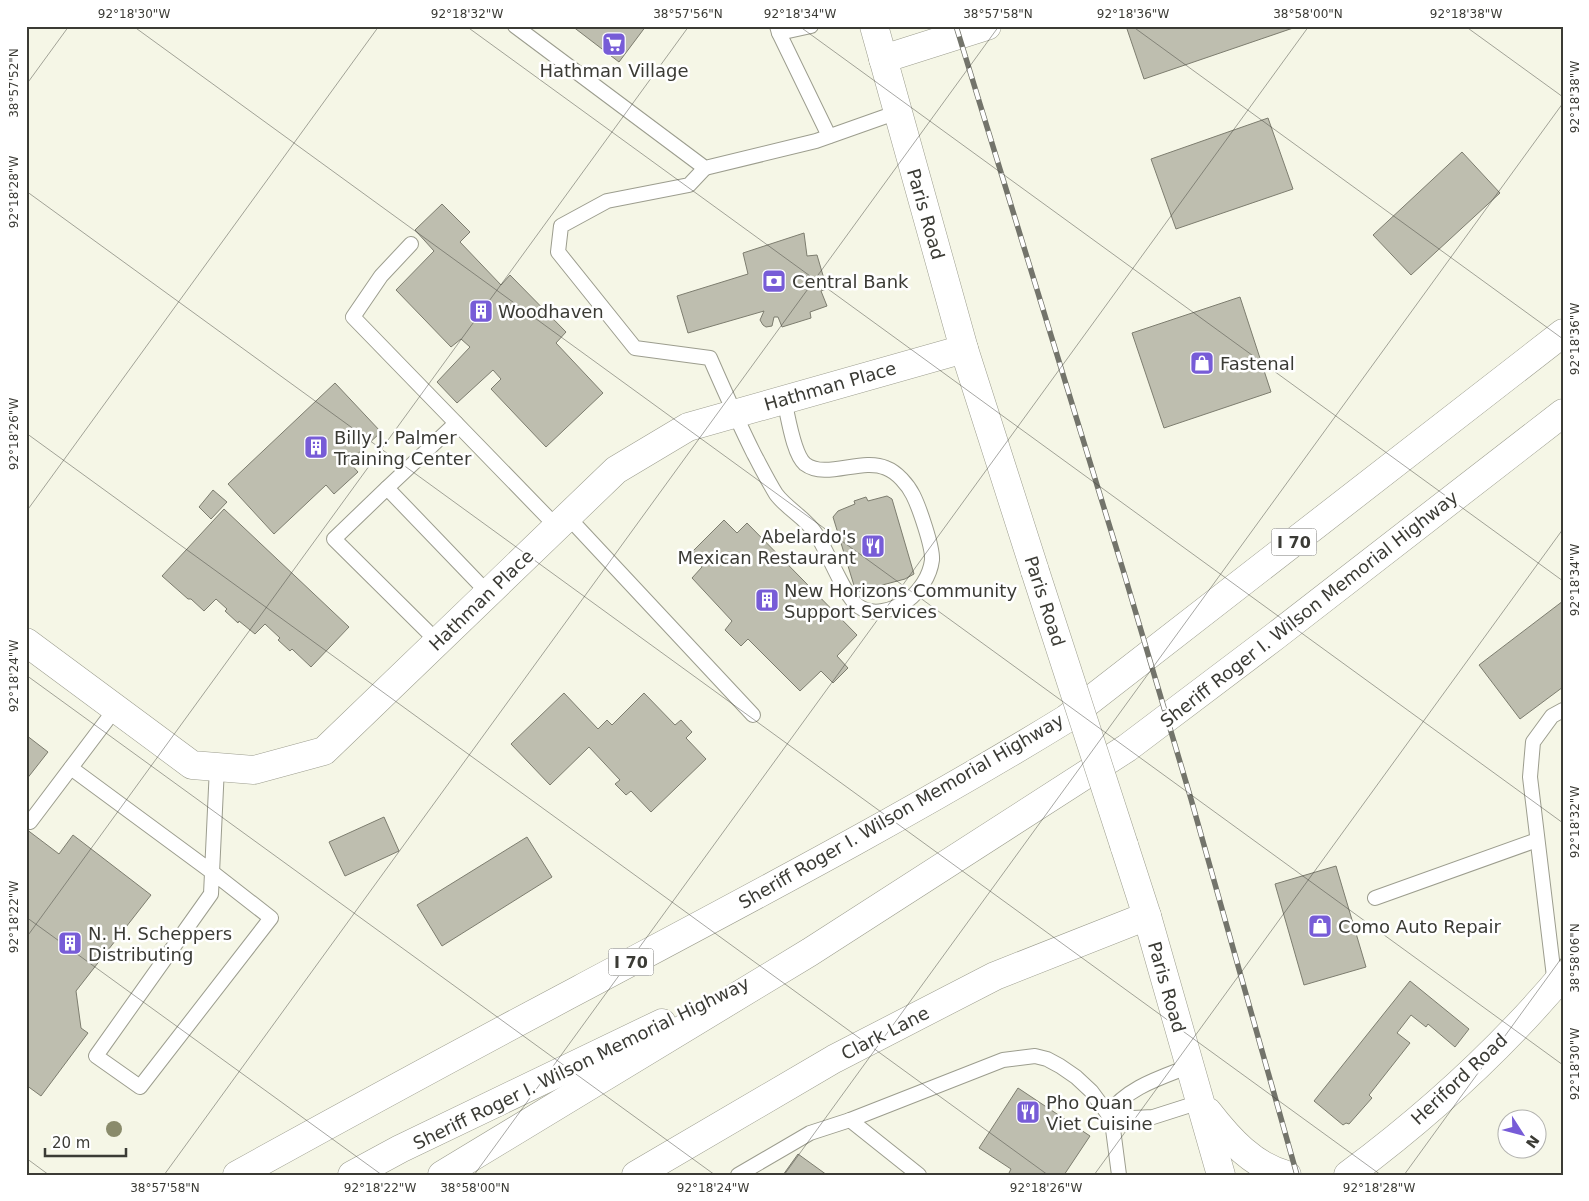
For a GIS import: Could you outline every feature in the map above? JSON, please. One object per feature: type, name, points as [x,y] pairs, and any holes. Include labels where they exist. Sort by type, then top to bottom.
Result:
[{"type":"main road","name":"Paris Road","points":[[874,26],[964,349],[1147,916],[1221,1175]]},
{"type":"main road","points":[[883,59],[987,26]]},
{"type":"main road","name":"Sheriff Roger I. Wilson Memorial Highway","points":[[237,1175],[446,1060],[838,850],[1015,750],[1066,718],[1563,333]]},
{"type":"main road","name":"Hathman Place","points":[[26,642],[192,765],[254,770],[324,751],[616,470],[688,426],[964,349]]},
{"type":"main road","name":"Sheriff Roger I. Wilson Memorial Highway","points":[[352,1175],[409,1145],[810,952],[1127,748],[1274,637],[1563,413]]},
{"type":"main road","name":"Clark Lane","points":[[636,1175],[834,1059],[995,976],[1147,916]]},
{"type":"main road","points":[[442,1175],[810,952]]},
{"type":"main road","name":"Heriford Road","points":[[1328,1175],[1358,1167],[1443,1097],[1486,1057],[1559,980]]},
{"type":"main road","points":[[1200,1102],[1226,1136],[1243,1151],[1266,1166],[1287,1175]]},
{"type":"lane","points":[[515,26],[705,168]]},
{"type":"lane","points":[[811,26],[778,30],[829,136]]},
{"type":"lane","points":[[784,400],[798,454],[805,463],[817,469],[869,464],[887,468],[901,479],[912,494],[924,524],[932,558],[929,572],[917,594],[899,606],[879,612],[867,611],[849,595],[816,532],[778,496],[769,483],[733,414],[710,358],[635,348],[558,252],[561,226],[607,201],[689,185],[705,168],[816,141],[898,112]]},
{"type":"lane","points":[[411,244],[381,276],[353,317],[456,423],[562,522],[753,715]]},
{"type":"lane","points":[[438,642],[334,539],[456,423]]},
{"type":"lane","points":[[387,488],[488,593]]},
{"type":"lane","points":[[30,822],[116,708]]},
{"type":"lane","points":[[1559,980],[1536,840],[1530,777],[1532,742],[1552,716],[1563,710]]},
{"type":"lane","points":[[71,768],[212,872],[271,918],[140,1087],[96,1056],[212,894],[212,872],[217,767]]},
{"type":"lane","points":[[1375,898],[1536,840]]},
{"type":"lane","points":[[738,1175],[810,1133],[850,1120],[1003,1060],[1035,1056],[1060,1066],[1076,1077],[1091,1091],[1108,1114],[1113,1129],[1119,1175]]},
{"type":"lane","points":[[1108,1114],[1115,1104],[1142,1085],[1190,1066]]},
{"type":"lane","points":[[1108,1114],[1133,1118],[1153,1117],[1200,1102]]},
{"type":"lane","points":[[850,1120],[919,1175]]},
{"type":"building","name":"Hathman Village","points":[[572,26],[646,26],[619,62]]},
{"type":"building","points":[[1126,26],[1299,26],[1144,79]]},
{"type":"building","points":[[1268,118],[1293,189],[1176,229],[1151,159]]},
{"type":"building","points":[[1462,152],[1500,193],[1411,275],[1373,235]]},
{"type":"building","name":"Woodhaven","points":[[442,204],[470,232],[460,242],[501,285],[510,275],[566,332],[556,343],[603,393],[546,447],[491,389],[501,379],[493,370],[457,403],[437,382],[470,347],[461,339],[451,347],[396,290],[434,251],[415,230]]},
{"type":"building","name":"Central Bank","points":[[804,233],[807,256],[817,255],[827,289],[821,291],[827,306],[810,312],[811,318],[782,327],[778,317],[774,317],[772,326],[766,327],[763,325],[760,320],[764,311],[688,333],[677,296],[748,274],[743,253]]},
{"type":"building","name":"Fastenal","points":[[1240,297],[1271,392],[1164,428],[1132,333]]},
{"type":"building","name":"Billy J. Palmer Training Center","points":[[335,383],[381,432],[349,462],[358,472],[334,494],[326,485],[274,534],[228,484]]},
{"type":"building","points":[[213,490],[227,502],[211,519],[199,507]]},
{"type":"building","name":"Abelardo's Mexican Restaurant","points":[[887,496],[892,499],[914,574],[905,579],[856,592],[833,517],[838,511],[855,504],[854,501],[866,497],[868,501]]},
{"type":"building","points":[[224,509],[349,627],[311,667],[292,649],[290,651],[278,640],[280,638],[265,624],[255,634],[239,621],[238,623],[216,599],[204,611],[162,576]]},
{"type":"building","name":"New Horizons Community Support Services","points":[[724,520],[737,533],[747,523],[857,635],[837,656],[848,668],[833,683],[821,671],[800,691],[748,639],[741,646],[725,630],[732,621],[692,578],[702,567],[691,553]]},
{"type":"building","points":[[1563,601],[1563,687],[1520,719],[1479,665]]},
{"type":"building","points":[[564,693],[598,729],[607,720],[612,725],[644,693],[675,725],[681,720],[692,732],[686,738],[706,759],[651,812],[631,791],[626,795],[615,784],[620,780],[589,747],[550,785],[511,744]]},
{"type":"building","points":[[26,735],[48,752],[26,780]]},
{"type":"building","points":[[384,817],[399,851],[345,876],[329,842]]},
{"type":"building","name":"N. H. Scheppers Distributing","points":[[26,829],[59,854],[73,835],[151,895],[76,991],[81,1028],[88,1033],[41,1096],[26,1085]]},
{"type":"building","points":[[527,837],[552,877],[442,946],[417,905]]},
{"type":"building","name":"Como Auto Repair","points":[[1336,866],[1366,967],[1304,985],[1275,884]]},
{"type":"building","points":[[1410,981],[1469,1029],[1455,1047],[1428,1024],[1426,1027],[1411,1015],[1397,1033],[1410,1043],[1369,1095],[1372,1098],[1349,1124],[1343,1125],[1314,1101]]},
{"type":"building","name":"Pho Quan Viet Cuisine","points":[[1018,1088],[1090,1136],[1064,1175],[1008,1175],[1011,1169],[979,1148]]},
{"type":"building","points":[[798,1154],[827,1175],[783,1175]]},
{"type":"railway","points":[[956,26],[1124,573],[1191,799],[1297,1175]]},
{"type":"place","name":"Hathman Village","points":[[614,44]]},
{"type":"place","name":"Central Bank","points":[[774,281]]},
{"type":"place","name":"Woodhaven","points":[[481,311]]},
{"type":"place","name":"Fastenal","points":[[1202,363]]},
{"type":"place","name":"Billy J. Palmer Training Center","points":[[316,447]]},
{"type":"place","name":"Abelardo's Mexican Restaurant","points":[[873,546]]},
{"type":"place","name":"New Horizons Community Support Services","points":[[767,600]]},
{"type":"place","name":"Como Auto Repair","points":[[1320,926]]},
{"type":"place","name":"N. H. Scheppers Distributing","points":[[70,943]]},
{"type":"place","name":"Pho Quan Viet Cuisine","points":[[1028,1112]]}]
